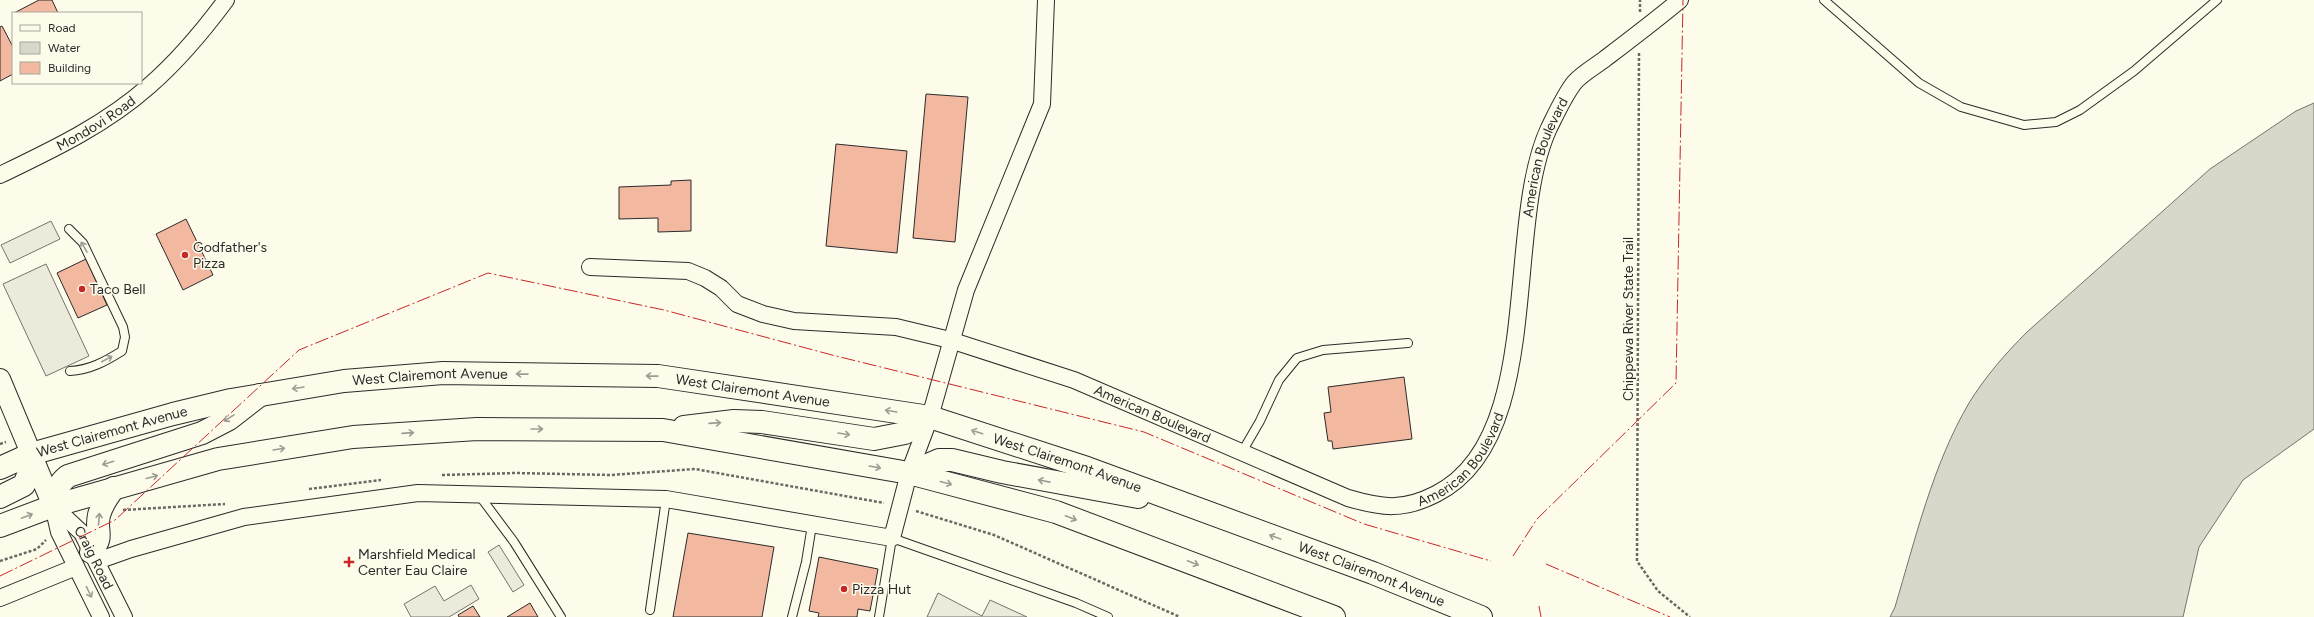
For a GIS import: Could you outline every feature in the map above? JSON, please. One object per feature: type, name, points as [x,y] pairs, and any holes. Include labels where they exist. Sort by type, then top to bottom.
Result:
[{"type":"main road","name":"West Clairemont Avenue","points":[[0,468],[31,454],[173,414],[260,395],[344,381],[443,373],[658,376],[930,417],[1087,468],[1374,573],[1481,617]]},
{"type":"main road","points":[[53,506],[56,490],[62,481],[68,476],[202,433],[233,417],[260,395]]},
{"type":"main road","points":[[0,526],[53,506],[218,459],[353,437],[476,429],[663,430],[702,424],[762,422],[874,439],[905,433],[930,417]]},
{"type":"main road","points":[[663,430],[909,472],[1056,512],[1334,617]]},
{"type":"main road","points":[[0,497],[24,485],[30,470],[31,454]]},
{"type":"main road","points":[[909,472],[939,460],[952,460],[1047,481],[1193,507]]},
{"type":"main road","points":[[88,560],[100,542],[99,516],[102,506],[114,488]]},
{"type":"street","name":"Mondovi Road","points":[[0,175],[82,133],[115,112],[149,86],[204,29],[226,0]]},
{"type":"street","points":[[0,598],[88,560],[244,517],[418,493],[666,499],[892,538],[909,472],[930,417],[950,340],[966,290],[1042,104],[1046,0]]},
{"type":"street","name":"American Boulevard","points":[[590,267],[688,271],[705,278],[721,288],[737,304],[762,314],[794,321],[896,327],[950,340],[1074,380],[1348,498],[1383,506],[1410,505],[1426,499],[1457,482],[1488,442],[1500,411],[1516,330],[1533,177],[1548,129],[1574,82],[1680,0]]},
{"type":"street","name":"Craig Road","points":[[0,379],[53,506],[82,533],[101,617]]},
{"type":"street","name":"Craig Road","points":[[88,560],[124,617]]},
{"type":"lane","points":[[1824,0],[1919,83],[1960,107],[2024,125],[2056,122],[2080,110],[2134,71],[2217,0]]},
{"type":"lane","points":[[68,229],[83,243],[106,289],[125,337],[122,351],[114,356],[83,370],[70,371]]},
{"type":"lane","points":[[1242,452],[1260,421],[1279,380],[1296,358],[1324,350],[1408,343]]},
{"type":"lane","points":[[479,494],[514,542],[561,617]]},
{"type":"lane","points":[[650,610],[666,499]]},
{"type":"lane","points":[[792,617],[806,562],[812,525]]},
{"type":"lane","points":[[879,617],[892,538],[1076,604],[1108,617]]},
{"type":"path","name":"Chippewa River State Trail","points":[[1640,0],[1637,561],[1658,591],[1690,617]]},
{"type":"path","points":[[0,444],[6,442]]},
{"type":"shaded area","points":[[51,221],[60,239],[10,263],[1,245]]},
{"type":"shaded area","points":[[46,264],[89,356],[46,376],[3,284]]},
{"type":"shaded area","points":[[499,545],[524,585],[513,592],[488,552]]},
{"type":"shaded area","points":[[471,585],[479,599],[449,617],[411,617],[404,604],[435,586],[444,601]]},
{"type":"shaded area","points":[[938,593],[982,616],[990,600],[1027,617],[927,617]]},
{"type":"water","points":[[2314,103],[2314,429],[2243,480],[2199,547],[2183,617],[1890,617],[1895,607],[1926,503],[1945,451],[1969,403],[1996,366],[2027,332],[2210,169],[2296,111]]},
{"type":"building","points":[[39,0],[52,0],[58,12],[16,12]]},
{"type":"building","points":[[2,26],[12,45],[12,75],[0,81],[0,27]]},
{"type":"building","points":[[926,94],[968,97],[955,242],[913,238]]},
{"type":"building","points":[[836,144],[907,151],[897,253],[826,246]]},
{"type":"building","points":[[691,180],[691,231],[658,232],[658,218],[619,219],[619,187],[671,185],[671,181]]},
{"type":"building","name":"Godfather's Pizza","points":[[186,219],[213,275],[183,290],[156,234]]},
{"type":"building","name":"Taco Bell","points":[[86,259],[107,305],[78,318],[57,273]]},
{"type":"building","points":[[1404,377],[1412,439],[1333,449],[1332,441],[1328,441],[1324,413],[1331,412],[1328,387]]},
{"type":"building","points":[[688,533],[774,547],[762,617],[673,617]]},
{"type":"building","name":"Pizza Hut","points":[[819,557],[878,569],[870,611],[858,609],[857,617],[818,617],[819,613],[809,611]]},
{"type":"building","points":[[530,603],[538,617],[507,617]]},
{"type":"building","points":[[473,606],[480,617],[459,617],[458,615]]},
{"type":"power","points":[[1513,556],[1537,519],[1676,383],[1683,0]]},
{"type":"power","points":[[0,576],[115,520],[299,350],[488,273],[664,310],[832,355],[1144,432],[1364,524],[1491,561]]},
{"type":"power","points":[[1546,564],[1670,617]]},
{"type":"power","points":[[1539,606],[1541,617]]},
{"type":"place","name":"Godfather's Pizza","points":[[185,255]]},
{"type":"place","name":"Taco Bell","points":[[82,289]]},
{"type":"place","name":"Marshfield Medical Center Eau Claire","points":[[349,562]]},
{"type":"place","name":"Pizza Hut","points":[[844,589]]}]
